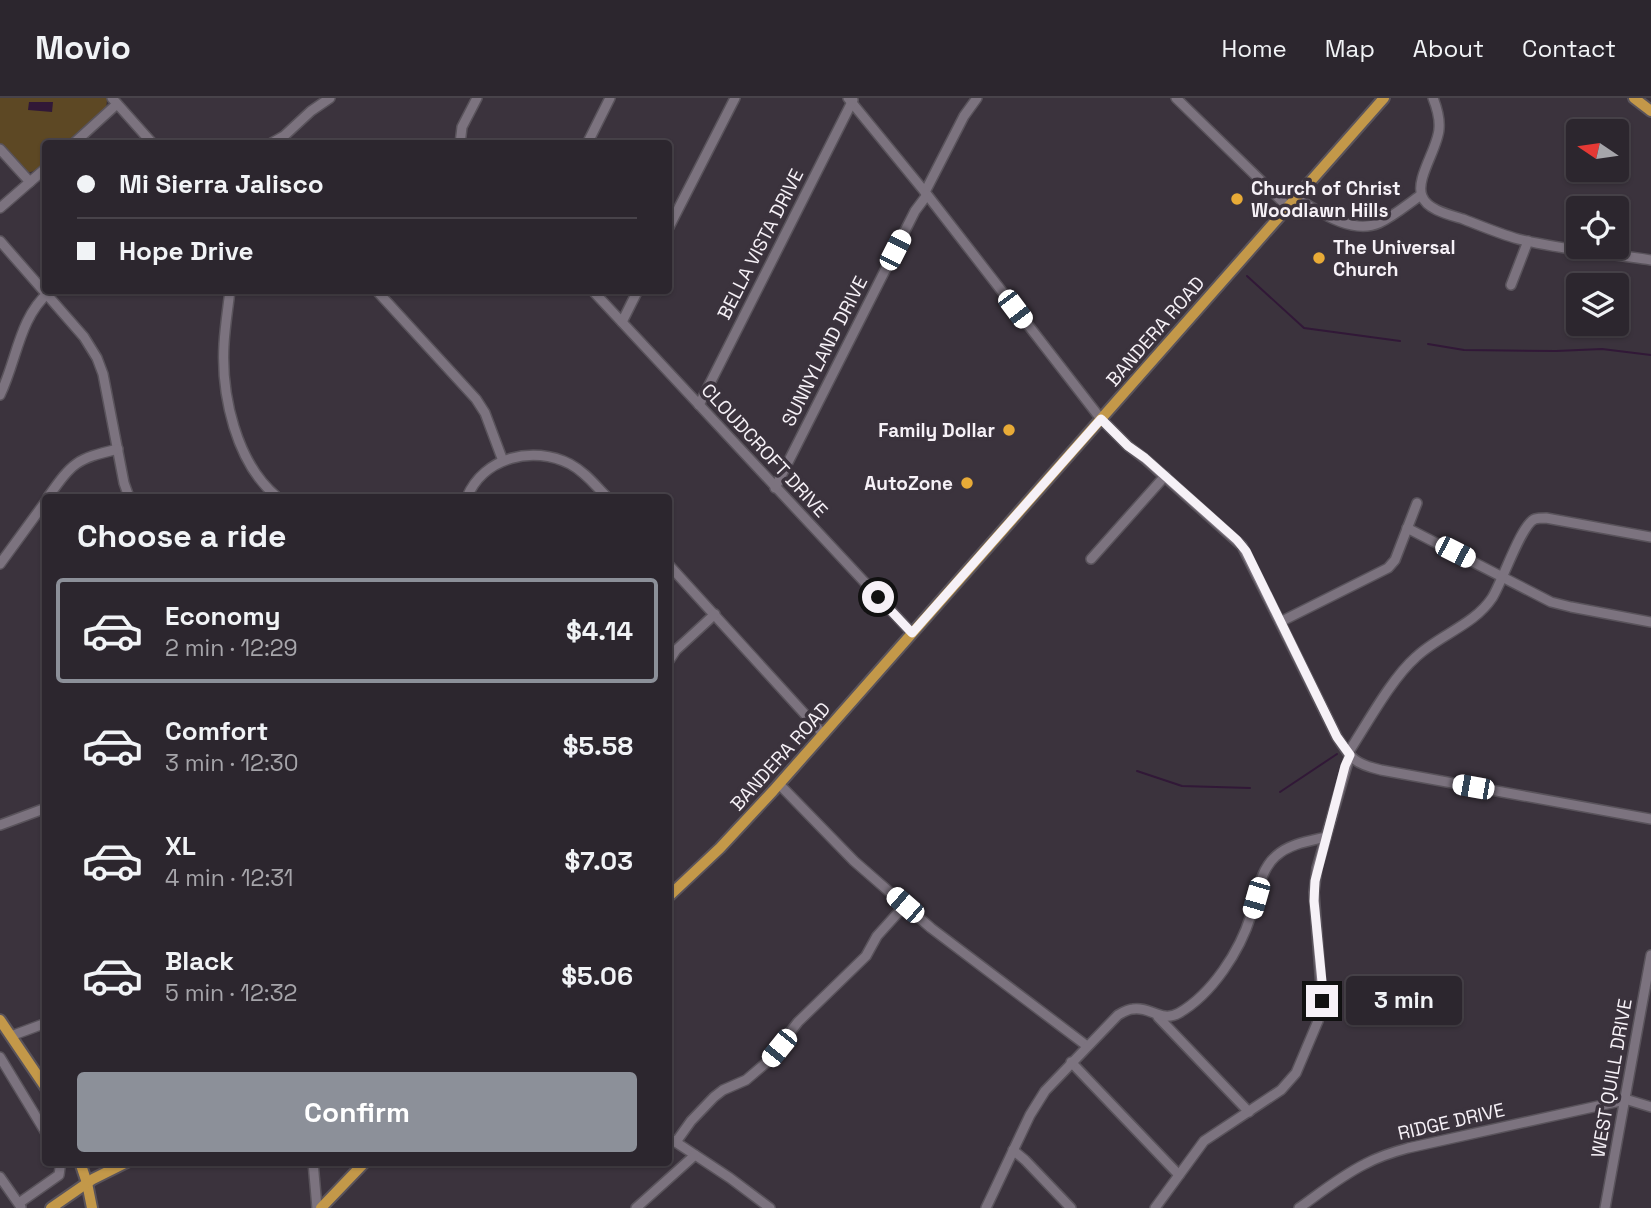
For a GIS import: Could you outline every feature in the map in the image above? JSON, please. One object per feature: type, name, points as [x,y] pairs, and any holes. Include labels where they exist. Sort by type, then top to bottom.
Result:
[{"type":"main road","name":"BANDERA ROAD","points":[[672,893],[730,838],[779,784],[1384,98]]},
{"type":"main road","points":[[1634,98],[1651,111]]},
{"type":"main road","points":[[0,1020],[42,1082]]},
{"type":"main road","points":[[81,1166],[92,1208]]},
{"type":"main road","points":[[51,1208],[87,1183],[119,1166]]},
{"type":"main road","points":[[319,1208],[361,1166]]},
{"type":"street","points":[[277,140],[330,98]]},
{"type":"street","points":[[460,140],[462,127],[477,98]]},
{"type":"street","points":[[589,140],[610,98]]},
{"type":"street","points":[[672,221],[735,98]]},
{"type":"street","name":"SUNNYLAND DRIVE","points":[[775,488],[964,116],[977,98]]},
{"type":"street","points":[[1177,98],[1288,207]]},
{"type":"street","points":[[1433,98],[1440,128],[1423,177],[1421,195],[1428,205],[1528,241],[1651,260]]},
{"type":"street","points":[[851,99],[1101,419],[1242,546],[1337,737],[1360,765],[1651,819]]},
{"type":"street","name":"BELLA VISTA DRIVE","points":[[699,405],[851,99]]},
{"type":"street","points":[[77,140],[115,101],[149,140]]},
{"type":"street","points":[[0,149],[30,182]]},
{"type":"street","points":[[0,208],[42,172]]},
{"type":"street","points":[[1296,198],[1334,220],[1363,226],[1379,223],[1421,195]]},
{"type":"street","points":[[0,241],[42,285]]},
{"type":"street","points":[[1511,285],[1528,241]]},
{"type":"street","points":[[0,395],[24,327],[36,306],[47,294]]},
{"type":"street","points":[[51,294],[97,358],[103,374],[128,494]]},
{"type":"street","points":[[230,294],[224,361],[233,422],[250,465],[273,494]]},
{"type":"street","points":[[380,294],[476,399],[485,413],[503,461]]},
{"type":"street","name":"CLOUDCROFT DRIVE","points":[[596,294],[912,633]]},
{"type":"street","points":[[622,322],[636,294]]},
{"type":"street","points":[[51,494],[65,474],[81,459],[118,449]]},
{"type":"street","points":[[468,494],[478,478],[491,467],[517,456],[534,455],[562,460],[587,476],[604,494]]},
{"type":"street","points":[[1091,559],[1165,476]]},
{"type":"street","points":[[1280,622],[1388,569],[1395,560],[1417,503]]},
{"type":"street","points":[[0,564],[42,506]]},
{"type":"street","points":[[1155,1208],[1204,1142],[1281,1090],[1296,1073],[1321,1009],[1323,992],[1314,892],[1317,868],[1349,754],[1392,686],[1423,651],[1482,610],[1492,598],[1526,528],[1535,519],[1546,518],[1651,537]]},
{"type":"street","points":[[1407,527],[1559,605],[1651,622]]},
{"type":"street","points":[[672,568],[823,734]]},
{"type":"street","points":[[672,656],[715,614]]},
{"type":"street","points":[[779,784],[854,861],[950,944],[1087,1046]]},
{"type":"street","points":[[0,825],[42,809]]},
{"type":"street","points":[[986,1208],[1030,1115],[1045,1091],[1071,1062],[1118,1014],[1131,1009],[1143,1009],[1170,1017],[1193,1003],[1223,970],[1243,936],[1264,871],[1270,862],[1293,846],[1326,837]]},
{"type":"street","points":[[770,1208],[672,1139],[723,1090],[746,1080],[767,1062],[798,1021],[866,957],[877,936],[905,905]]},
{"type":"street","name":"WEST QUILL DRIVE","points":[[1605,1208],[1651,955]]},
{"type":"street","points":[[1156,1015],[1249,1112]]},
{"type":"street","points":[[11,1036],[42,1024]]},
{"type":"street","points":[[0,1058],[42,1126]]},
{"type":"street","points":[[1071,1062],[1179,1175]]},
{"type":"street","name":"RIDGE DRIVE","points":[[1299,1208],[1366,1163],[1408,1148],[1625,1100],[1651,1107]]},
{"type":"street","points":[[1013,1150],[1071,1208]]},
{"type":"street","points":[[636,1208],[695,1155]]},
{"type":"street","points":[[314,1166],[319,1208]]},
{"type":"street","points":[[0,1177],[21,1206],[54,1178],[60,1167]]},
{"type":"shaded area","points":[[0,98],[107,100],[106,108],[69,140],[42,140],[42,164],[36,170],[25,172],[0,144]]},
{"type":"shaded area","points":[[29,102],[53,102],[52,112],[28,110]]},
{"type":"waterway","points":[[1247,276],[1304,328],[1400,341]]},
{"type":"waterway","points":[[1428,344],[1464,350],[1602,349],[1651,355]]},
{"type":"waterway","points":[[1280,792],[1337,754]]},
{"type":"waterway","points":[[1137,771],[1182,786],[1250,788]]},
{"type":"place","name":"Church of Christ Woodlawn Hills","points":[[1237,199]]},
{"type":"place","name":"The Universal Church","points":[[1319,258]]},
{"type":"place","name":"Family Dollar","points":[[1009,430]]},
{"type":"place","name":"AutoZone","points":[[967,483]]},
{"type":"route","points":[[878,597],[912,633],[1101,419],[1128,446],[1237,540],[1246,551],[1337,737],[1350,755],[1315,881],[1314,901],[1322,1001]]}]
